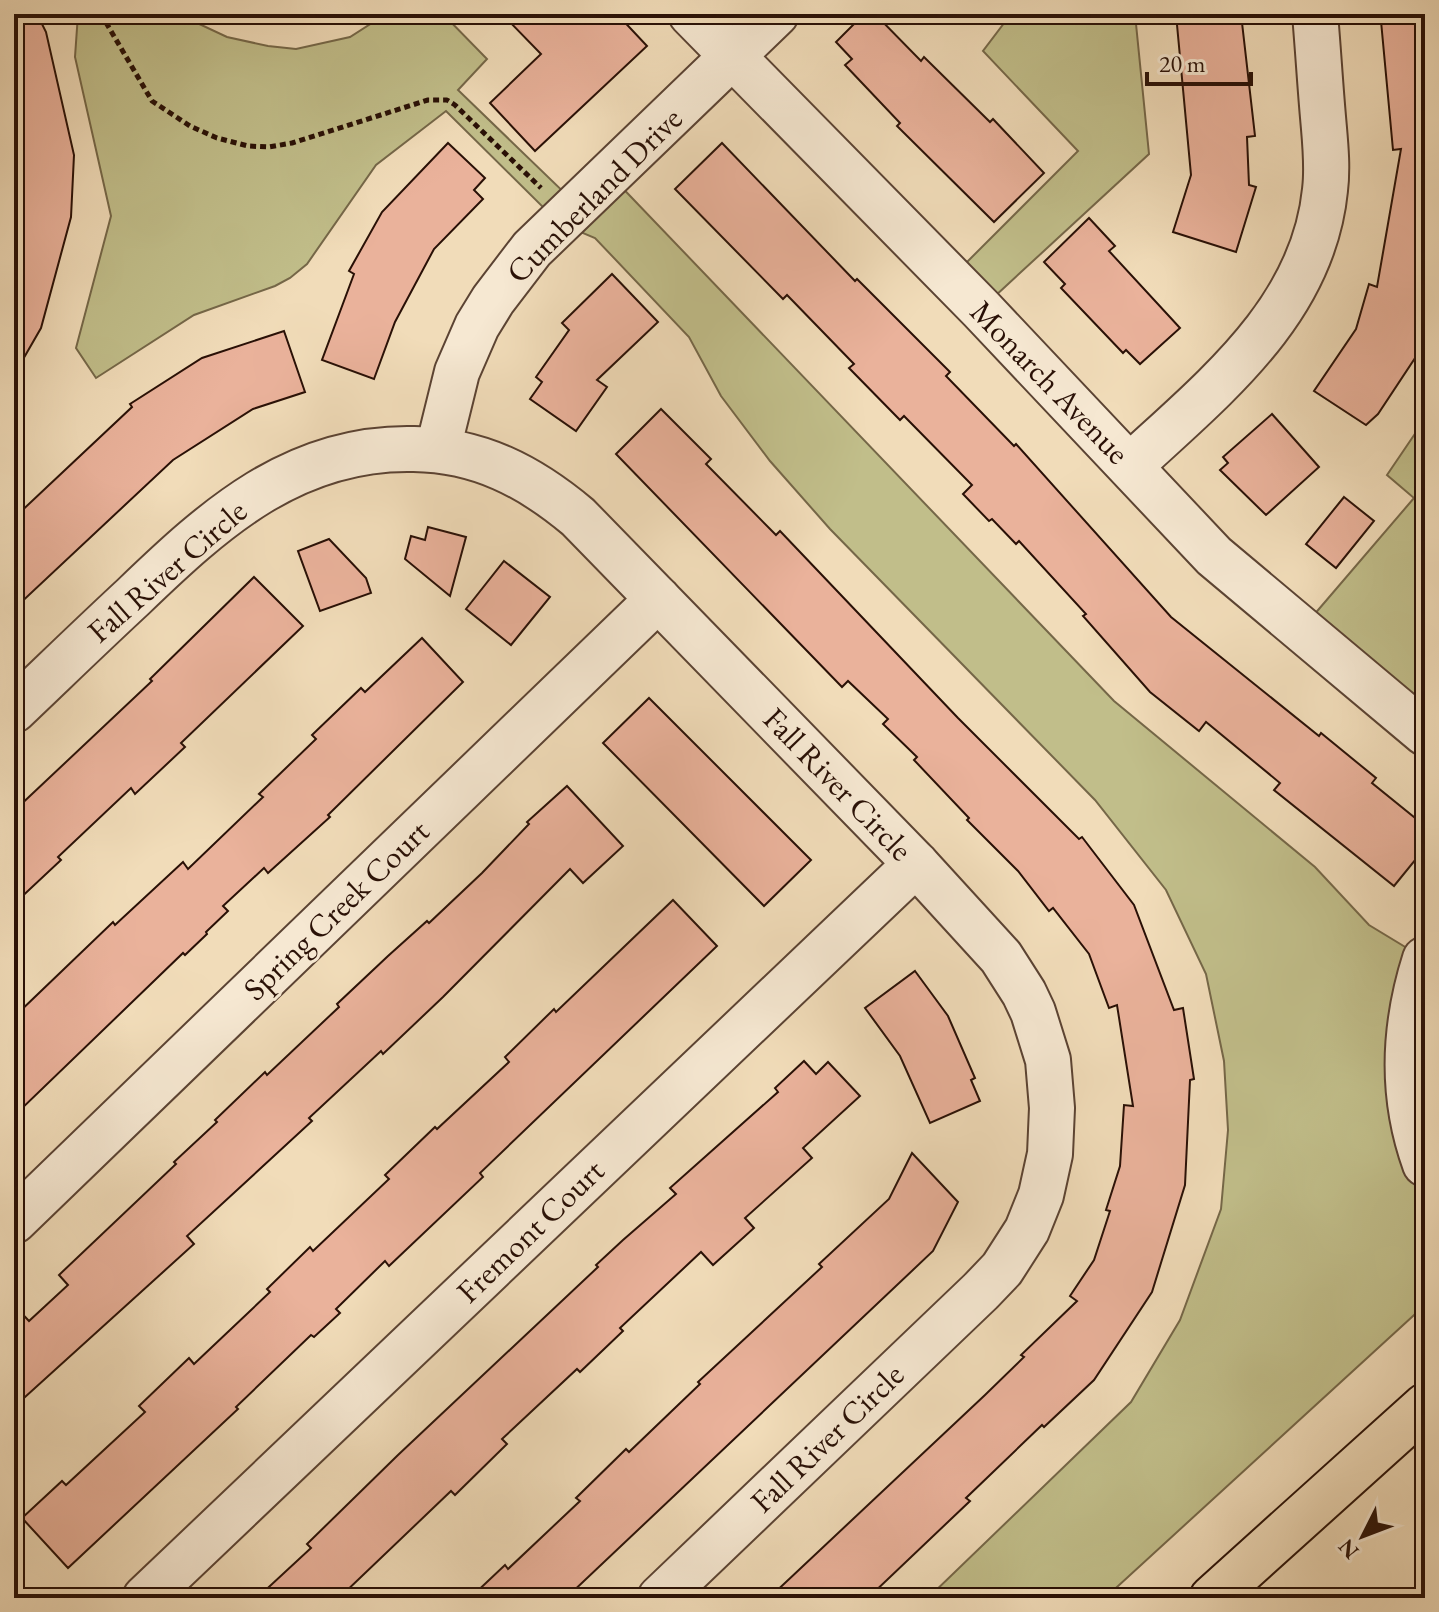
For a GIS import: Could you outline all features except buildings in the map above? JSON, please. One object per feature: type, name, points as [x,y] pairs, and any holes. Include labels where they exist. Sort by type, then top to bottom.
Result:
[{"type":"main road","points":[[1212,1598],[1425,1406]]},
{"type":"street","name":"Monarch Avenue","points":[[691,14],[971,299],[1214,556],[1425,733]]},
{"type":"street","name":"Cumberland Drive","points":[[438,449],[457,372],[477,326],[532,249],[776,14]]},
{"type":"street","points":[[1130,466],[1244,358],[1288,301],[1304,270],[1326,189],[1315,14]]},
{"type":"street","name":"Fall River Circle","points":[[14,710],[181,551],[241,502],[268,486],[326,460],[379,448],[438,449],[495,463],[548,492],[578,517],[916,864],[1001,957],[1033,1012],[1048,1060],[1052,1108],[1050,1154],[1041,1195],[1019,1244],[981,1291],[660,1598]]},
{"type":"street","name":"Spring Creek Court","points":[[14,1221],[658,599]]},
{"type":"street","name":"Fremont Court","points":[[145,1598],[916,864]]},
{"type":"street","points":[[1425,959],[1410,1011],[1406,1047],[1412,1121],[1425,1164]]},
{"type":"path","points":[[101,14],[152,101],[167,113],[217,138],[248,146],[280,145],[414,103],[447,100],[568,214]]},
{"type":"shaded area","points":[[78,14],[178,14],[227,37],[296,49],[350,37],[386,14],[443,14],[487,59],[458,90],[577,205],[610,175],[1114,701],[1315,867],[1369,925],[1425,959],[1425,1305],[1105,1598],[928,1598],[1131,1402],[1180,1320],[1221,1209],[1228,1130],[1224,1061],[1206,974],[1166,890],[1095,800],[830,529],[770,461],[721,396],[689,337],[595,238],[559,223],[446,111],[376,165],[307,264],[290,278],[194,315],[96,378],[76,348],[111,216],[75,57]]},
{"type":"shaded area","points":[[1011,14],[1135,14],[1149,154],[981,309],[951,278],[1078,151],[983,51]]},
{"type":"shaded area","points":[[1425,419],[1425,733],[1301,630],[1414,498],[1387,475]]}]
